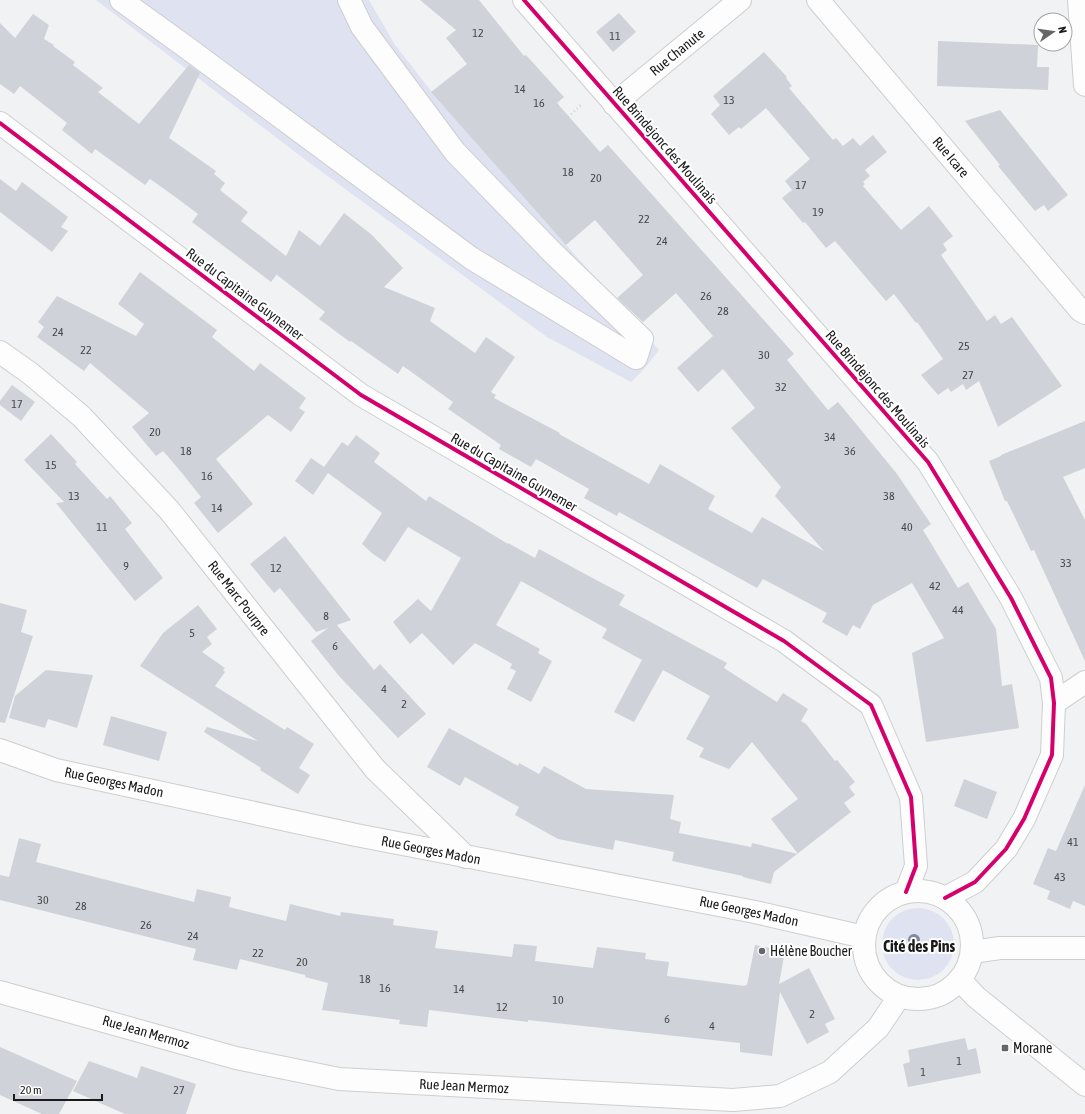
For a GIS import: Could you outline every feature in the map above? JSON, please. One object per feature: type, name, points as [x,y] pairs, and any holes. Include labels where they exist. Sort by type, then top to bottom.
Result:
[{"type":"street","points":[[121,0],[186,46],[471,258],[636,358],[642,339],[551,251],[455,152],[362,27],[349,0]]},
{"type":"street","name":"Rue Brindejonc des Moulinais","points":[[524,0],[928,462],[1011,598],[1050,678],[1054,703],[1052,755],[1024,819],[1006,850],[975,882],[945,898]]},
{"type":"street","name":"Rue Chanute","points":[[614,104],[740,0]]},
{"type":"street","name":"Rue Icare","points":[[818,0],[1080,310],[1085,313]]},
{"type":"street","points":[[1079,0],[1085,85]]},
{"type":"street","name":"Rue du Capitaine Guynemer","points":[[0,123],[361,395],[784,641],[871,705],[911,797],[916,866],[906,892]]},
{"type":"street","name":"Rue Marc Pourpre","points":[[0,352],[32,374],[81,416],[169,510],[375,770],[466,857]]},
{"type":"street","points":[[1054,703],[1085,682]]},
{"type":"street","name":"Rue Georges Madon","points":[[0,750],[56,770],[348,834],[756,912],[864,937]]},
{"type":"street","points":[[927,891],[945,898],[957,907],[968,923],[972,941],[970,962],[960,980],[941,995],[918,1000],[899,996],[878,982],[867,966],[864,956],[864,937],[866,928],[877,908],[892,897],[906,892],[927,891]]},
{"type":"street","points":[[972,952],[1000,948],[1085,948]]},
{"type":"street","points":[[960,980],[976,997],[1085,1085]]},
{"type":"street","name":"Rue Jean Mermoz","points":[[0,992],[236,1058],[339,1079],[732,1100],[780,1096],[830,1072],[878,1028],[899,996]]},
{"type":"path","points":[[491,190],[600,88]]},
{"type":"shaded area","points":[[96,0],[369,0],[395,45],[440,102],[659,350],[645,368],[631,382],[547,337],[303,158]]},
{"type":"shaded area","points":[[918,908],[938,914],[948,924],[954,944],[948,964],[938,974],[918,980],[898,974],[888,964],[882,944],[888,924],[898,914]]},
{"type":"building","points":[[420,0],[479,0],[524,56],[526,55],[564,97],[557,103],[600,152],[608,145],[794,354],[787,360],[828,410],[838,402],[857,425],[897,474],[931,524],[923,530],[958,588],[968,582],[996,629],[1002,686],[1012,684],[1019,728],[926,742],[912,653],[944,638],[912,583],[873,605],[860,629],[853,625],[847,636],[822,622],[827,613],[763,579],[757,588],[619,512],[617,516],[584,498],[589,489],[536,459],[531,467],[499,449],[501,445],[448,409],[453,402],[403,366],[398,374],[351,341],[350,342],[319,319],[325,312],[277,275],[278,273],[271,282],[192,222],[198,214],[174,196],[150,179],[145,185],[95,149],[92,154],[62,130],[67,123],[20,86],[14,94],[0,84],[0,23],[15,38],[33,14],[49,25],[44,39],[75,62],[73,65],[103,88],[98,92],[139,124],[189,65],[200,73],[169,138],[216,171],[214,174],[225,183],[220,190],[248,212],[241,221],[286,256],[299,230],[320,246],[344,213],[372,235],[403,268],[384,287],[435,308],[430,321],[475,353],[486,337],[515,357],[491,392],[496,395],[494,398],[560,433],[559,434],[649,484],[660,464],[715,496],[708,509],[752,533],[762,517],[824,551],[775,496],[781,487],[731,428],[755,408],[723,369],[698,392],[677,368],[713,336],[676,293],[643,322],[617,298],[643,275],[595,220],[566,245],[431,92],[467,64],[446,38],[456,30]]},
{"type":"building","points":[[619,13],[636,32],[613,52],[596,32]]},
{"type":"building","points":[[938,41],[1033,45],[1033,52],[1038,52],[1037,67],[1049,67],[1048,90],[937,86]]},
{"type":"building","points":[[764,52],[787,77],[786,78],[792,86],[789,88],[833,140],[836,138],[843,146],[853,138],[860,146],[873,135],[887,152],[865,170],[870,176],[863,182],[865,184],[863,186],[901,230],[929,206],[953,236],[943,244],[947,250],[941,255],[987,321],[995,315],[1001,324],[1012,317],[1062,386],[998,427],[979,381],[966,390],[963,384],[951,392],[948,388],[938,395],[921,375],[943,359],[917,322],[916,323],[894,294],[886,301],[835,241],[826,248],[805,222],[803,223],[782,198],[792,190],[785,181],[810,159],[766,108],[741,129],[739,127],[729,135],[711,114],[720,105],[713,96]]},
{"type":"building","points":[[1000,110],[1068,195],[1048,211],[1044,205],[1035,211],[998,166],[1000,165],[965,121]]},
{"type":"building","points":[[0,179],[16,191],[22,182],[68,217],[61,227],[68,231],[52,252],[0,212]]},
{"type":"building","points":[[140,272],[217,330],[212,337],[254,371],[260,363],[306,398],[299,408],[305,412],[291,432],[268,415],[216,459],[253,504],[218,533],[194,503],[201,497],[182,473],[163,451],[156,456],[132,427],[149,413],[90,363],[84,371],[37,337],[44,327],[38,322],[57,296],[136,336],[144,324],[118,304]]},
{"type":"building","points":[[12,385],[35,402],[21,421],[0,405],[0,401]]},
{"type":"building","points":[[1085,421],[1085,468],[1063,477],[1085,520],[1085,661],[1034,550],[1031,551],[1007,501],[1005,501],[989,461]]},
{"type":"building","points":[[51,434],[77,462],[75,464],[107,499],[110,496],[132,523],[125,529],[163,578],[135,601],[56,503],[64,502],[24,460]]},
{"type":"building","points":[[356,435],[380,453],[374,462],[426,501],[429,496],[508,544],[535,558],[539,549],[625,595],[619,605],[727,663],[724,668],[777,702],[783,693],[808,709],[801,721],[806,724],[835,761],[837,760],[855,782],[849,787],[855,795],[844,803],[851,812],[798,854],[771,819],[798,799],[752,742],[729,769],[699,757],[704,748],[686,739],[710,696],[663,670],[634,722],[614,712],[642,660],[602,638],[607,629],[521,581],[496,625],[540,649],[538,653],[552,661],[531,702],[507,689],[516,671],[510,668],[512,664],[475,643],[453,665],[422,633],[410,644],[393,622],[418,599],[431,611],[461,558],[408,527],[385,562],[362,544],[382,513],[328,473],[313,495],[295,481],[311,458],[324,467],[342,442],[348,446]]},
{"type":"building","points":[[285,536],[351,620],[337,625],[374,670],[380,664],[426,714],[398,738],[339,676],[311,641],[328,628],[316,632],[280,588],[274,593],[250,564]]},
{"type":"building","points":[[0,603],[27,610],[21,632],[33,636],[5,723],[0,722]]},
{"type":"building","points":[[198,605],[217,629],[207,637],[212,644],[202,652],[225,668],[223,670],[225,672],[215,686],[285,730],[287,727],[314,744],[299,768],[310,775],[298,794],[260,770],[261,768],[204,732],[207,727],[258,741],[140,666],[163,633]]},
{"type":"building","points":[[46,670],[93,675],[77,728],[48,719],[45,728],[9,718],[15,696]]},
{"type":"building","points":[[111,716],[167,732],[159,761],[103,745]]},
{"type":"building","points":[[449,728],[518,766],[519,763],[539,774],[544,766],[586,789],[674,795],[670,819],[681,822],[679,833],[751,847],[752,843],[797,854],[774,872],[771,884],[743,876],[672,861],[674,852],[615,840],[613,850],[558,839],[515,815],[519,807],[465,777],[460,786],[427,767]]},
{"type":"building","points":[[964,779],[997,792],[987,819],[954,806]]},
{"type":"building","points":[[1085,785],[1085,906],[1073,901],[1070,909],[1047,899],[1050,891],[1033,884],[1048,848],[1056,851]]},
{"type":"building","points":[[19,838],[41,844],[36,862],[194,902],[197,889],[231,897],[229,907],[286,921],[290,904],[340,916],[341,912],[394,919],[393,925],[438,931],[435,948],[512,957],[514,944],[537,946],[535,961],[593,968],[597,947],[646,953],[645,959],[669,962],[667,976],[745,986],[747,985],[755,945],[785,951],[779,984],[809,968],[835,1019],[825,1024],[829,1032],[807,1044],[780,992],[772,1056],[740,1052],[740,1043],[528,1020],[528,1022],[429,1010],[427,1027],[399,1024],[400,1020],[322,1010],[328,983],[305,977],[305,975],[240,959],[237,970],[193,960],[196,949],[0,900],[0,875],[9,877]]},
{"type":"building","points":[[965,1038],[968,1050],[976,1048],[981,1073],[908,1087],[903,1064],[910,1062],[908,1050]]},
{"type":"building","points":[[0,1047],[77,1081],[59,1114],[42,1114],[0,1095]]},
{"type":"building","points":[[89,1061],[137,1078],[141,1066],[196,1084],[186,1114],[125,1114],[73,1091]]},
{"type":"cycle path","points":[[524,0],[928,462],[1011,598],[1051,678],[1054,703],[1052,755],[1024,819],[1006,849],[975,882],[945,898]]},
{"type":"cycle path","points":[[0,123],[361,395],[784,641],[871,705],[911,797],[916,866],[906,892]]},
{"type":"place","name":"Hélène Boucher","points":[[762,951]]},
{"type":"place","name":"Morane","points":[[1005,1048]]},
{"type":"district","name":"Cité des Pins","points":[[919,946]]}]
